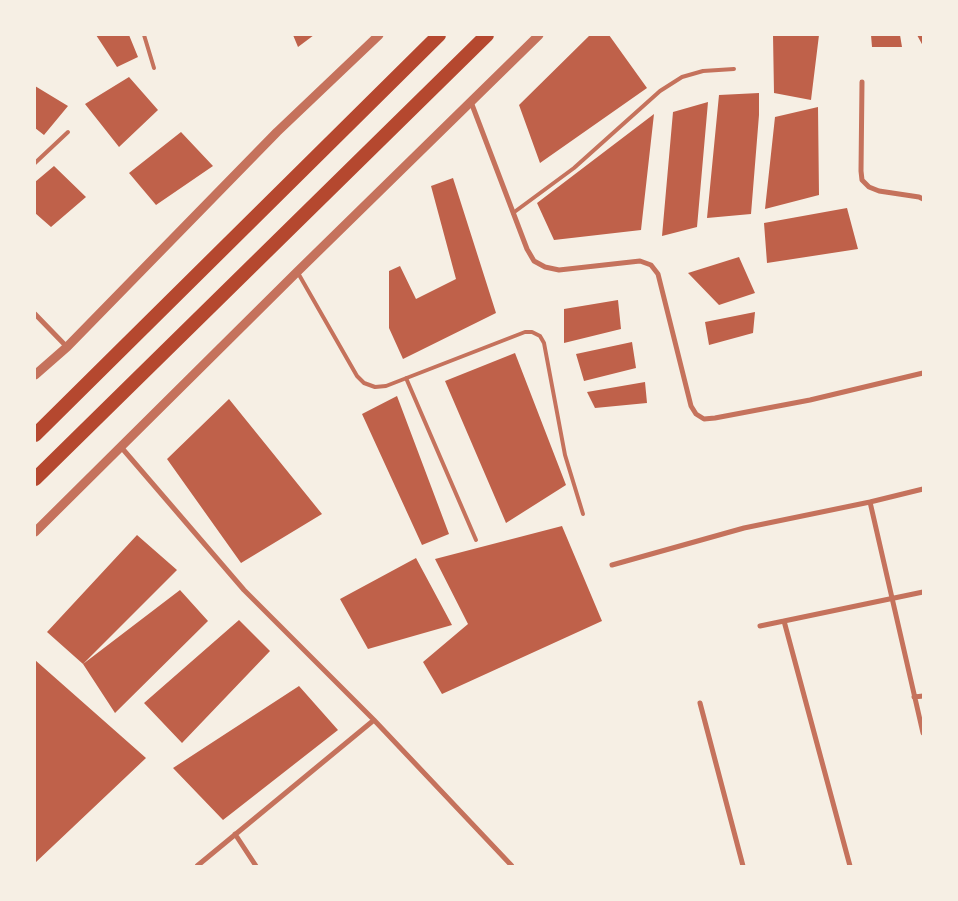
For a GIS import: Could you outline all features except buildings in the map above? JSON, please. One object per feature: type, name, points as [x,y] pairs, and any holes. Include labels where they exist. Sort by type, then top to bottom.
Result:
[{"type":"highway","points":[[35,435],[439,35]]},
{"type":"highway","points":[[35,480],[487,35]]},
{"type":"street","points":[[35,375],[67,347],[276,132],[379,35]]},
{"type":"street","points":[[35,532],[539,35]]},
{"type":"street","points":[[862,82],[862,180],[869,187],[879,191],[923,199]]},
{"type":"street","points":[[471,102],[513,214],[534,261],[545,267],[559,270],[640,262],[651,265],[658,274],[691,406],[696,414],[704,419],[810,400],[923,373]]},
{"type":"street","points":[[35,314],[67,347]]},
{"type":"street","points":[[121,447],[244,590],[374,720],[512,866]]},
{"type":"street","points":[[612,565],[744,528],[923,489]]},
{"type":"street","points":[[870,502],[923,733]]},
{"type":"street","points":[[760,626],[923,592]]},
{"type":"street","points":[[784,621],[850,866]]},
{"type":"street","points":[[914,697],[923,696]]},
{"type":"street","points":[[700,703],[743,866]]},
{"type":"street","points":[[197,866],[374,720]]},
{"type":"street","points":[[235,834],[256,866]]},
{"type":"lane","points":[[144,35],[154,68]]},
{"type":"lane","points":[[513,214],[574,168],[660,91],[682,77],[703,70],[734,68]]},
{"type":"lane","points":[[35,163],[68,132]]},
{"type":"lane","points":[[297,272],[356,376],[364,383],[374,387],[386,386],[525,332],[532,332],[540,336],[544,343],[565,455],[583,514]]},
{"type":"lane","points":[[406,378],[476,540]]}]
